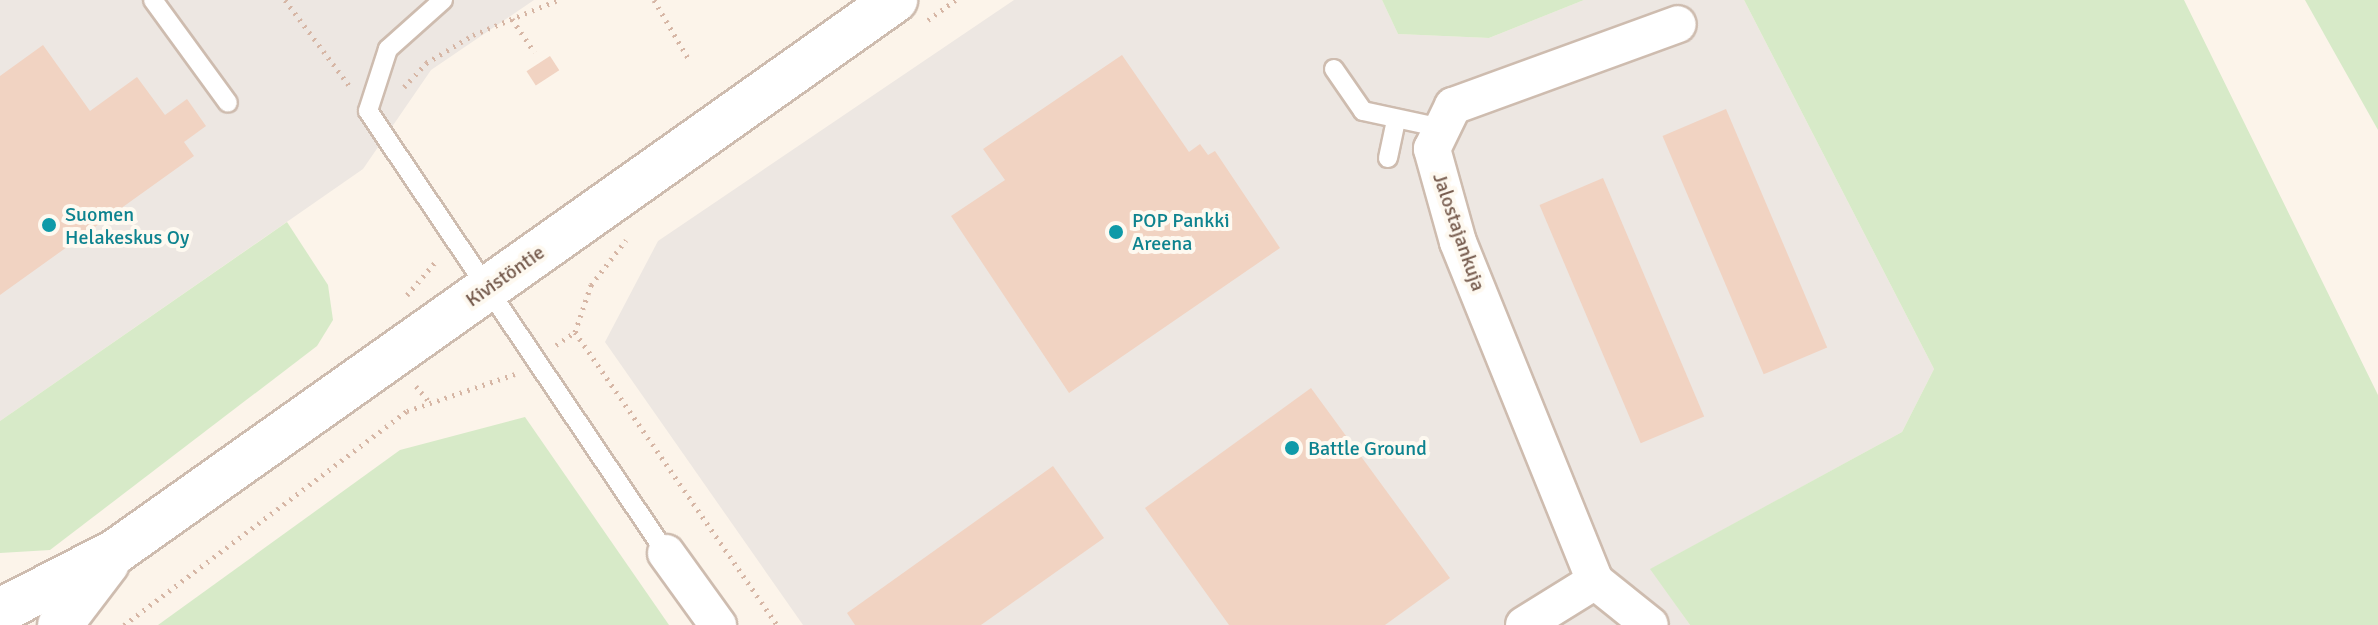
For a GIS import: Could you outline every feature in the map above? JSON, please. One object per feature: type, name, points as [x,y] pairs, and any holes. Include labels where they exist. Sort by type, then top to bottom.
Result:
[{"type":"main road","name":"Kivistöntie","points":[[0,611],[115,552],[488,288],[907,14]]},
{"type":"main road","name":"Kivistöntie","points":[[60,625],[115,552]]},
{"type":"street","points":[[1437,127],[1453,106],[1678,24]]},
{"type":"street","name":"Jalostajankuja","points":[[1437,127],[1432,149],[1458,242],[1595,581]]},
{"type":"street","points":[[666,553],[718,625]]},
{"type":"street","points":[[1524,625],[1595,581],[1650,625]]},
{"type":"lane","points":[[153,0],[228,103]]},
{"type":"lane","points":[[443,0],[388,49],[373,119],[488,288],[533,362],[666,553]]},
{"type":"lane","points":[[1334,69],[1363,111],[1437,127]]},
{"type":"lane","points":[[1388,158],[1396,120]]},
{"type":"path","points":[[285,0],[373,119],[426,63],[512,19],[558,0]]},
{"type":"path","points":[[654,0],[688,58]]},
{"type":"path","points":[[907,14],[956,0]]},
{"type":"path","points":[[512,19],[534,52]]},
{"type":"path","points":[[124,625],[407,411],[499,384],[575,332],[591,285],[636,227]]},
{"type":"path","points":[[575,332],[777,625]]},
{"type":"shaded area","points":[[0,0],[534,0],[431,70],[363,169],[0,421]]},
{"type":"shaded area","points":[[1014,0],[1382,0],[1398,34],[1489,38],[1584,0],[1744,0],[1934,369],[1902,432],[1651,569],[1690,625],[803,625],[605,342],[658,241]]},
{"type":"green space","points":[[1382,0],[1584,0],[1489,38],[1398,34]]},
{"type":"green space","points":[[1744,0],[2184,0],[2378,395],[2378,625],[1690,625],[1650,569],[1902,432],[1934,369]]},
{"type":"green space","points":[[2305,0],[2378,0],[2378,130]]},
{"type":"green space","points":[[287,222],[328,285],[333,320],[317,346],[50,550],[0,553],[0,421]]},
{"type":"green space","points":[[525,417],[669,625],[158,625],[400,450]]},
{"type":"building","name":"Suomen Helakeskus Oy","points":[[43,45],[90,111],[137,77],[165,115],[187,99],[206,126],[184,142],[194,156],[0,295],[0,76]]},
{"type":"building","name":"POP Pankki Areena","points":[[1122,55],[1189,152],[1200,144],[1208,155],[1215,151],[1280,248],[1069,393],[951,216],[1005,180],[983,149]]},
{"type":"building","points":[[550,56],[559,70],[536,86],[527,71]]},
{"type":"building","points":[[1726,109],[1827,347],[1764,374],[1662,136]]},
{"type":"building","points":[[1603,178],[1704,416],[1641,443],[1539,205]]},
{"type":"building","name":"Battle Ground","points":[[1311,388],[1450,578],[1385,625],[1229,625],[1145,508]]},
{"type":"building","points":[[1053,466],[1104,538],[981,625],[855,625],[847,613]]},
{"type":"place","name":"Suomen Helakeskus Oy","points":[[49,225]]},
{"type":"place","name":"POP Pankki Areena","points":[[1116,232]]},
{"type":"place","name":"Battle Ground","points":[[1292,448]]}]
